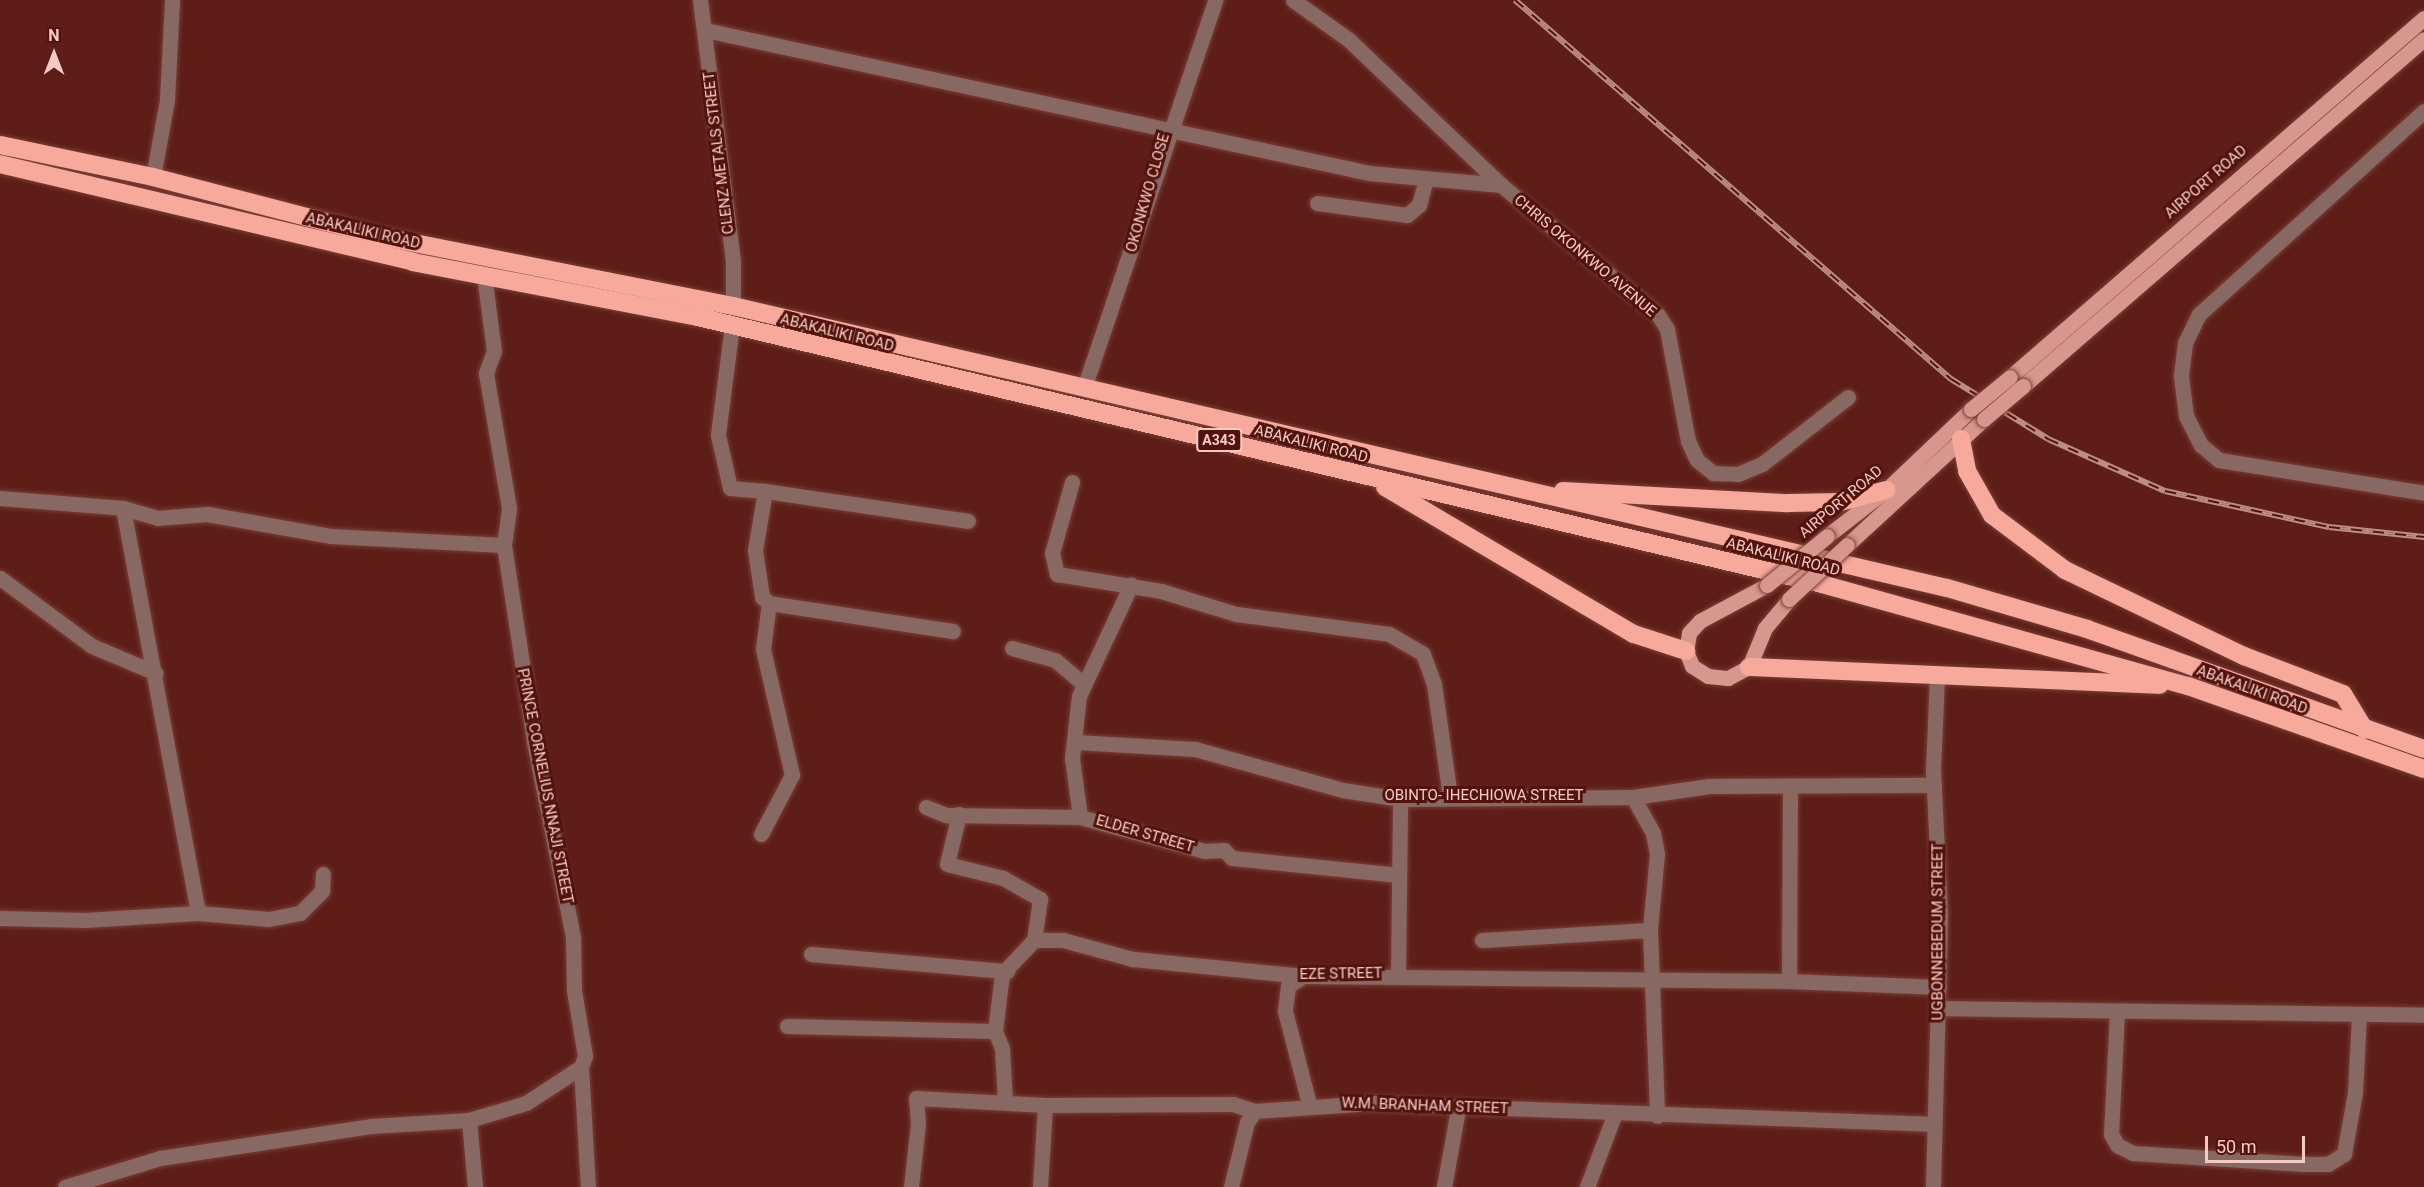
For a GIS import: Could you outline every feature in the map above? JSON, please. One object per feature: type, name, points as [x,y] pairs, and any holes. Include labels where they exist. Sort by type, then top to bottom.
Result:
[{"type":"highway","name":"ABAKALIKI ROAD","points":[[0,145],[153,177],[384,237],[733,306],[2005,604],[2367,727],[2424,749]]},
{"type":"highway","name":"ABAKALIKI ROAD","points":[[0,164],[484,275],[732,325],[1822,584],[2188,686],[2424,769]]},
{"type":"highway","points":[[1961,440],[1967,471],[1992,515],[2065,570],[2244,656],[2343,694],[2367,727],[2358,747]]},
{"type":"highway","points":[[1368,477],[1634,634],[1686,651]]},
{"type":"highway","points":[[1511,489],[1788,504],[1840,502],[1886,490]]},
{"type":"highway","points":[[1749,667],[1937,678],[2188,686]]},
{"type":"main road","name":"AIRPORT ROAD","points":[[1686,651],[1689,633],[1700,621],[1767,585],[1886,490],[1971,408],[2010,377],[2424,18]]},
{"type":"main road","points":[[1686,651],[1692,666],[1708,676],[1728,678],[1749,667],[1765,628],[1789,599],[1847,545],[1984,419],[2424,39]]},
{"type":"street","points":[[153,177],[167,100],[172,0]]},
{"type":"street","name":"CLENZ METALS STREET","points":[[700,0],[733,306]]},
{"type":"street","name":"OKONKWO CLOSE","points":[[1084,387],[1168,126],[1215,0]]},
{"type":"street","name":"CHRIS OKONKWO AVENUE","points":[[1293,0],[1349,40],[1420,101],[1501,185],[1658,315],[1667,329],[1688,441],[1696,460],[1713,473],[1738,474],[1762,464],[1848,397]]},
{"type":"street","points":[[705,30],[1425,182],[1501,185]]},
{"type":"street","points":[[2424,111],[2199,314],[2185,343],[2181,376],[2186,416],[2201,445],[2219,460],[2424,493]]},
{"type":"street","points":[[1317,204],[1407,215],[1419,206],[1425,182]]},
{"type":"street","name":"PRINCE CORNELIUS NNAJI STREET","points":[[484,275],[494,351],[486,373],[509,508],[504,545],[534,741],[573,937],[574,990],[585,1056],[581,1067],[588,1187]]},
{"type":"street","points":[[732,325],[718,435],[730,488],[968,520]]},
{"type":"street","points":[[1072,482],[1052,565],[1057,574],[1131,585],[1236,614],[1365,629],[1407,642],[1430,669],[1450,796]]},
{"type":"street","points":[[761,834],[792,775],[763,649],[769,603],[756,576],[765,491]]},
{"type":"street","points":[[0,498],[123,508],[158,518],[207,514],[330,536],[504,545]]},
{"type":"street","points":[[123,508],[156,673],[198,913]]},
{"type":"street","points":[[0,578],[92,646],[156,673]]},
{"type":"street","points":[[1080,817],[1072,758],[1084,684],[1131,585]]},
{"type":"street","points":[[769,603],[953,631]]},
{"type":"street","points":[[1012,648],[1055,660],[1084,684]]},
{"type":"street","name":"UGBONNEBEDUM STREET","points":[[1933,1187],[1940,1008],[1934,785],[1937,678]]},
{"type":"street","name":"OBINTO- IHECHIOWA STREET","points":[[1076,742],[1195,749],[1342,790],[1400,799],[1450,796],[1633,797],[1690,787],[1934,785]]},
{"type":"street","points":[[1789,981],[1790,787]]},
{"type":"street","points":[[1633,797],[1653,833],[1657,854],[1650,930],[1657,1116]]},
{"type":"street","points":[[1398,973],[1400,799]]},
{"type":"street","name":"ELDER STREET","points":[[926,807],[959,814],[1080,817],[1204,851],[1224,850],[1233,858],[1399,875]]},
{"type":"street","points":[[959,814],[947,864],[1034,892],[1040,899],[1035,940],[1002,974],[995,1031],[1002,1048],[1005,1102]]},
{"type":"street","points":[[0,918],[85,920],[198,913],[269,919],[300,913],[322,891],[322,874]]},
{"type":"street","points":[[1482,940],[1650,930]]},
{"type":"street","name":"EZE STREET","points":[[1035,940],[1064,940],[1133,959],[1303,976],[1398,973],[1565,982],[1651,976],[1939,987]]},
{"type":"street","points":[[811,954],[1007,971]]},
{"type":"street","points":[[1303,976],[1288,986],[1285,1011],[1309,1104]]},
{"type":"street","points":[[1940,1008],[2424,1015]]},
{"type":"street","points":[[2117,1012],[2111,1134],[2117,1145],[2133,1153],[2312,1164],[2339,1161],[2344,1154],[2355,1092],[2359,1015]]},
{"type":"street","points":[[787,1026],[995,1031]]},
{"type":"street","points":[[65,1187],[160,1158],[371,1126],[469,1120],[526,1103],[581,1067]]},
{"type":"street","name":"W.M. BRANHAM STREET","points":[[911,1187],[918,1124],[916,1098],[1045,1105],[1233,1104],[1255,1111],[1309,1104],[1935,1124]]},
{"type":"street","points":[[1040,1187],[1045,1105]]},
{"type":"street","points":[[1444,1187],[1458,1109]]},
{"type":"street","points":[[1231,1187],[1247,1122],[1255,1111]]},
{"type":"street","points":[[1587,1187],[1615,1113]]},
{"type":"street","points":[[469,1120],[475,1187]]},
{"type":"railway","points":[[1515,0],[1951,379],[2048,439],[2165,491],[2329,527],[2424,537]]}]
